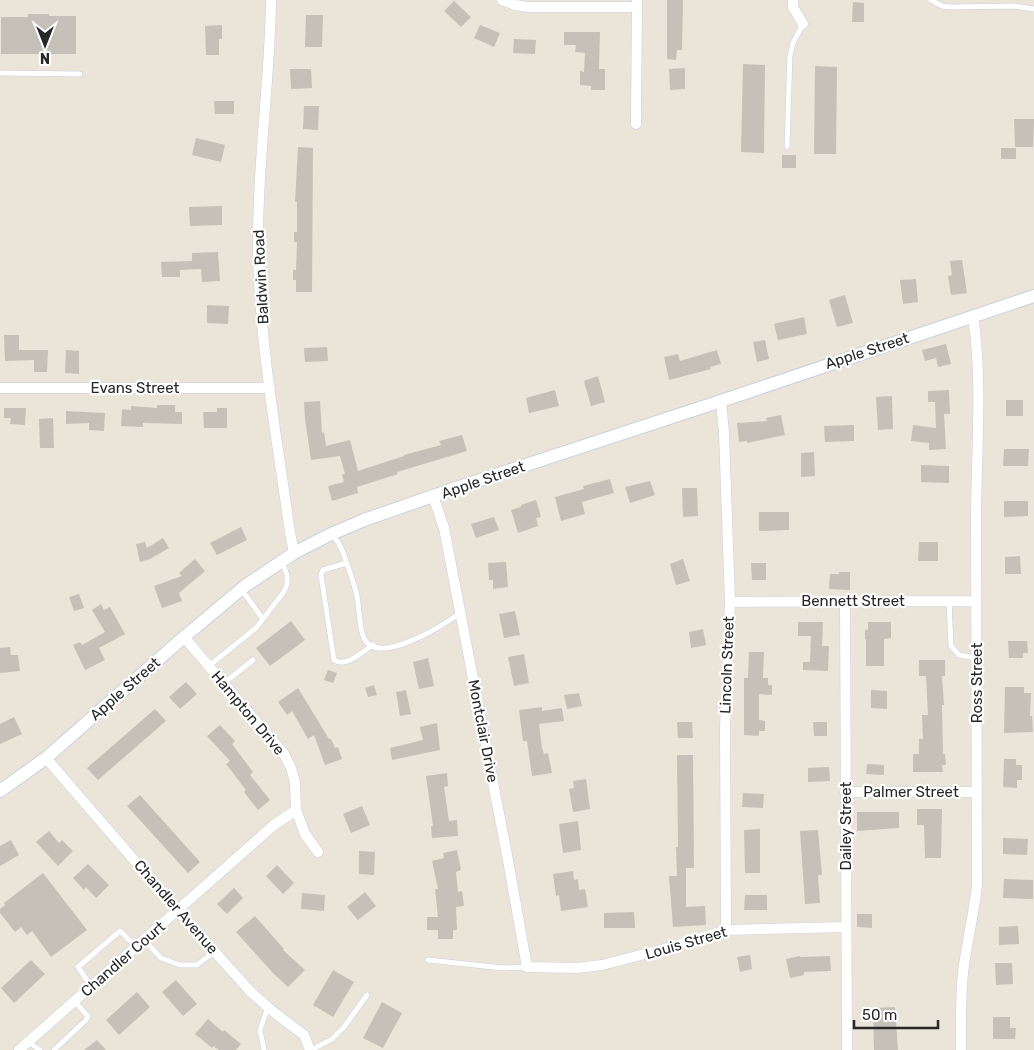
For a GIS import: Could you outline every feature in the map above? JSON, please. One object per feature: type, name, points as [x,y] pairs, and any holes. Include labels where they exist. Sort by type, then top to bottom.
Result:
[{"type":"street","name":"Baldwin Road","points":[[271,0],[270,44],[260,168],[258,222],[263,332],[294,553]]},
{"type":"street","points":[[502,0],[528,7],[637,4],[636,124]]},
{"type":"street","points":[[793,0],[793,7],[803,24]]},
{"type":"street","name":"Apple Street","points":[[0,791],[46,758],[241,589],[282,560],[329,535],[364,520],[433,496],[1034,296]]},
{"type":"street","name":"Ross Street","points":[[961,1050],[964,965],[977,885],[976,600],[978,376],[977,344],[973,316]]},
{"type":"street","name":"Evans Street","points":[[0,388],[270,388]]},
{"type":"street","name":"Lincoln Street","points":[[721,401],[724,433],[730,602],[725,729],[726,930]]},
{"type":"street","name":"Montclair Drive","points":[[433,496],[444,528],[527,967]]},
{"type":"street","name":"Bennett Street","points":[[730,602],[976,600]]},
{"type":"street","name":"Dailey Street","points":[[846,601],[847,1050]]},
{"type":"street","name":"Hampton Drive","points":[[184,637],[284,754],[295,782],[296,810],[306,834],[318,852]]},
{"type":"street","name":"Chandler Avenue","points":[[46,758],[250,991],[304,1035],[310,1050]]},
{"type":"street","name":"Palmer Street","points":[[845,792],[977,792]]},
{"type":"street","name":"Chandler Court","points":[[19,1050],[274,825],[296,810]]},
{"type":"street","name":"Louis Street","points":[[527,967],[577,968],[602,965],[726,930],[846,927]]},
{"type":"lane","points":[[931,0],[942,6],[951,7],[1014,6],[1034,9]]},
{"type":"lane","points":[[787,147],[790,55],[793,43],[803,24]]},
{"type":"lane","points":[[0,73],[80,74]]},
{"type":"lane","points":[[329,535],[336,538],[347,563],[356,592],[364,637],[368,644],[381,648],[397,647],[448,622],[460,613]]},
{"type":"lane","points":[[209,666],[256,628],[283,593],[287,585],[287,575],[282,560]]},
{"type":"lane","points":[[347,563],[322,570],[321,575],[334,660],[344,663],[373,645]]},
{"type":"lane","points":[[241,589],[263,619]]},
{"type":"lane","points":[[949,601],[951,646],[959,655],[976,658]]},
{"type":"lane","points":[[224,684],[253,660]]},
{"type":"lane","points":[[91,986],[78,968],[120,931],[161,958],[180,965],[197,965],[214,951]]},
{"type":"lane","points":[[428,960],[503,968],[527,967]]},
{"type":"lane","points":[[310,1050],[332,1039],[344,1027],[367,995]]},
{"type":"lane","points":[[54,1050],[88,1016],[74,1002]]},
{"type":"lane","points":[[264,1050],[260,1030],[268,1007]]},
{"type":"lane","points":[[28,1041],[40,1050]]},
{"type":"building","points":[[667,0],[683,0],[682,50],[677,50],[676,60],[667,59]]},
{"type":"building","points":[[454,1],[471,17],[461,27],[444,11]]},
{"type":"building","points":[[853,2],[864,3],[864,22],[852,22]]},
{"type":"building","points":[[28,14],[76,16],[76,54],[1,54],[1,17],[28,17]]},
{"type":"building","points":[[306,15],[323,15],[322,47],[305,47]]},
{"type":"building","points":[[222,25],[222,39],[219,39],[219,55],[206,55],[205,26]]},
{"type":"building","points":[[480,25],[500,33],[494,47],[474,38]]},
{"type":"building","points":[[564,32],[600,32],[599,69],[605,69],[605,90],[591,90],[591,86],[580,85],[580,71],[584,72],[585,53],[575,52],[576,45],[564,45]]},
{"type":"building","points":[[514,39],[536,40],[535,54],[513,53]]},
{"type":"building","points":[[743,64],[765,65],[764,153],[741,152]]},
{"type":"building","points":[[815,66],[837,67],[836,154],[814,154]]},
{"type":"building","points":[[685,68],[685,89],[670,90],[669,69]]},
{"type":"building","points":[[290,69],[311,69],[312,88],[291,89]]},
{"type":"building","points":[[214,101],[234,101],[234,114],[215,114]]},
{"type":"building","points":[[304,106],[319,106],[318,130],[303,129]]},
{"type":"building","points":[[1014,119],[1034,119],[1033,147],[1015,147]]},
{"type":"building","points":[[196,138],[225,145],[221,162],[192,155]]},
{"type":"building","points":[[298,147],[313,148],[312,292],[296,292],[296,280],[293,280],[293,270],[296,270],[297,242],[294,242],[294,232],[297,232],[297,202],[295,202]]},
{"type":"building","points":[[1001,148],[1016,148],[1016,159],[1001,159]]},
{"type":"building","points":[[782,155],[796,155],[796,168],[782,168]]},
{"type":"building","points":[[222,206],[222,225],[190,226],[189,207]]},
{"type":"building","points":[[218,252],[220,281],[202,282],[201,269],[180,270],[180,277],[162,277],[161,262],[192,261],[192,253]]},
{"type":"building","points":[[962,260],[967,293],[951,295],[948,276],[952,275],[950,261]]},
{"type":"building","points":[[916,279],[918,302],[903,304],[900,280]]},
{"type":"building","points":[[845,295],[853,323],[837,327],[829,300]]},
{"type":"building","points":[[207,305],[229,306],[228,324],[207,323]]},
{"type":"building","points":[[804,317],[807,334],[778,340],[774,324]]},
{"type":"building","points":[[4,335],[19,335],[19,350],[48,350],[47,372],[34,372],[34,360],[5,361]]},
{"type":"building","points":[[765,340],[769,359],[757,362],[753,342]]},
{"type":"building","points":[[946,344],[951,364],[938,367],[936,358],[925,361],[922,350]]},
{"type":"building","points":[[327,347],[328,361],[305,362],[304,348]]},
{"type":"building","points":[[66,350],[79,351],[79,374],[65,373]]},
{"type":"building","points":[[717,350],[721,364],[710,367],[711,369],[669,380],[664,357],[678,354],[680,361]]},
{"type":"building","points":[[598,376],[605,402],[591,406],[584,381]]},
{"type":"building","points":[[555,390],[559,406],[529,413],[526,398]]},
{"type":"building","points":[[949,390],[950,414],[944,414],[946,449],[929,450],[929,443],[911,441],[913,425],[936,428],[935,402],[928,402],[928,391]]},
{"type":"building","points":[[892,396],[893,429],[878,430],[876,397]]},
{"type":"building","points":[[1006,400],[1023,400],[1023,416],[1006,416]]},
{"type":"building","points":[[320,401],[322,433],[324,432],[326,446],[350,440],[358,471],[404,455],[441,445],[439,441],[462,435],[467,451],[397,472],[398,474],[357,487],[358,493],[332,501],[328,486],[344,482],[342,474],[345,474],[340,456],[311,460],[305,419],[304,402]]},
{"type":"building","points":[[157,405],[175,405],[175,412],[182,412],[182,424],[143,423],[143,427],[121,426],[122,409],[131,410],[131,406],[157,408]]},
{"type":"building","points":[[4,408],[26,408],[25,425],[10,424],[11,418],[4,418]]},
{"type":"building","points":[[217,408],[227,408],[227,428],[204,428],[203,412],[217,412]]},
{"type":"building","points":[[66,411],[105,413],[104,431],[89,430],[89,423],[66,424]]},
{"type":"building","points":[[781,415],[785,435],[747,443],[747,441],[739,442],[737,423],[767,421],[766,418]]},
{"type":"building","points":[[53,418],[54,448],[40,448],[39,419]]},
{"type":"building","points":[[854,425],[854,441],[825,442],[824,426]]},
{"type":"building","points":[[1004,449],[1029,449],[1028,466],[1003,466]]},
{"type":"building","points":[[814,452],[815,476],[801,477],[801,453]]},
{"type":"building","points":[[921,465],[949,466],[949,483],[921,482]]},
{"type":"building","points":[[610,479],[614,493],[582,502],[585,514],[561,521],[555,497],[584,489],[583,486]]},
{"type":"building","points":[[650,481],[655,495],[630,503],[625,487]]},
{"type":"building","points":[[682,488],[697,488],[698,516],[683,517]]},
{"type":"building","points":[[536,500],[541,517],[536,518],[538,526],[518,533],[511,510]]},
{"type":"building","points":[[1004,501],[1028,501],[1028,516],[1004,517]]},
{"type":"building","points":[[759,512],[789,512],[789,530],[759,531]]},
{"type":"building","points":[[494,517],[499,530],[476,538],[471,524]]},
{"type":"building","points":[[241,527],[247,540],[217,555],[210,543]]},
{"type":"building","points":[[163,538],[169,548],[150,559],[140,562],[136,544],[145,542],[147,548]]},
{"type":"building","points":[[919,542],[938,542],[938,561],[918,561]]},
{"type":"building","points":[[1020,556],[1021,574],[1005,574],[1005,557]]},
{"type":"building","points":[[195,559],[205,571],[179,593],[182,601],[162,608],[154,586],[182,576],[179,573]]},
{"type":"building","points":[[683,559],[690,581],[676,585],[670,564]]},
{"type":"building","points":[[506,562],[508,587],[493,589],[493,580],[489,580],[488,563]]},
{"type":"building","points":[[751,563],[766,563],[766,580],[752,580]]},
{"type":"building","points":[[839,572],[850,572],[850,590],[829,589],[830,574],[839,574]]},
{"type":"building","points":[[79,594],[84,608],[74,611],[69,597]]},
{"type":"building","points":[[101,604],[104,610],[110,607],[125,634],[99,648],[105,660],[85,670],[73,645],[80,642],[82,645],[105,632],[92,610]]},
{"type":"building","points":[[515,611],[520,635],[504,638],[499,614]]},
{"type":"building","points":[[291,621],[305,640],[270,666],[256,648]]},
{"type":"building","points":[[798,622],[823,622],[822,646],[829,646],[828,671],[803,670],[803,662],[810,662],[811,636],[798,636]]},
{"type":"building","points":[[868,622],[891,622],[891,638],[884,639],[884,666],[866,666],[865,630],[868,630]]},
{"type":"building","points":[[703,629],[706,645],[691,648],[689,632]]},
{"type":"building","points":[[1008,641],[1027,641],[1028,653],[1023,653],[1023,658],[1009,658]]},
{"type":"building","points":[[10,647],[11,655],[18,655],[20,671],[0,673],[0,648]]},
{"type":"building","points":[[749,652],[764,652],[763,678],[768,678],[768,685],[772,685],[772,695],[759,694],[759,720],[765,721],[765,731],[759,731],[759,736],[744,735],[744,678],[748,678]]},
{"type":"building","points":[[524,654],[529,683],[514,686],[508,657]]},
{"type":"building","points":[[428,658],[434,686],[419,689],[413,662]]},
{"type":"building","points":[[919,660],[945,660],[945,676],[942,676],[944,705],[942,705],[943,754],[945,754],[946,765],[942,765],[943,772],[913,772],[913,754],[919,754],[919,739],[923,739],[922,715],[928,715],[926,676],[919,676]]},
{"type":"building","points":[[328,670],[337,673],[333,683],[324,680]]},
{"type":"building","points":[[186,682],[197,694],[180,709],[169,697]]},
{"type":"building","points":[[374,685],[377,695],[368,697],[365,688]]},
{"type":"building","points":[[1005,687],[1024,687],[1024,693],[1031,693],[1030,716],[1032,716],[1033,732],[1004,733]]},
{"type":"building","points":[[298,688],[335,748],[338,747],[342,759],[325,765],[314,735],[308,739],[292,711],[287,715],[278,702]]},
{"type":"building","points":[[406,690],[411,714],[400,716],[396,692]]},
{"type":"building","points":[[871,690],[887,691],[887,709],[871,708]]},
{"type":"building","points":[[579,693],[582,706],[567,709],[564,695]]},
{"type":"building","points":[[542,707],[542,711],[562,708],[564,721],[539,724],[542,748],[544,754],[548,753],[552,773],[532,776],[527,741],[523,741],[519,710]]},
{"type":"building","points":[[155,709],[166,721],[98,780],[87,768]]},
{"type":"building","points":[[14,717],[22,734],[0,744],[0,724]]},
{"type":"building","points":[[677,722],[692,722],[693,738],[678,738]]},
{"type":"building","points":[[813,722],[827,722],[827,736],[814,736]]},
{"type":"building","points":[[437,723],[440,750],[392,760],[390,748],[423,740],[420,727]]},
{"type":"building","points":[[220,725],[235,741],[232,744],[253,772],[250,775],[270,800],[258,810],[244,792],[246,790],[226,764],[230,761],[207,736]]},
{"type":"building","points":[[677,755],[693,755],[694,868],[686,868],[686,907],[705,906],[706,925],[673,927],[669,876],[677,876]]},
{"type":"building","points":[[1004,759],[1016,759],[1016,765],[1022,765],[1022,780],[1017,780],[1017,788],[1003,787]]},
{"type":"building","points":[[867,764],[884,765],[884,775],[866,774]]},
{"type":"building","points":[[829,767],[830,781],[808,782],[808,768]]},
{"type":"building","points":[[447,773],[448,786],[444,787],[449,821],[457,820],[458,836],[432,838],[431,826],[433,826],[426,776]]},
{"type":"building","points":[[586,779],[590,809],[573,812],[569,789],[574,788],[573,781]]},
{"type":"building","points":[[743,793],[764,794],[763,808],[742,807]]},
{"type":"building","points":[[140,795],[200,862],[188,873],[127,806]]},
{"type":"building","points":[[362,806],[370,825],[351,833],[343,814]]},
{"type":"building","points":[[917,809],[942,809],[941,858],[925,858],[924,825],[917,825]]},
{"type":"building","points":[[857,812],[899,812],[899,828],[857,831]]},
{"type":"building","points":[[578,821],[581,850],[563,853],[559,824]]},
{"type":"building","points":[[760,829],[760,873],[745,873],[744,830]]},
{"type":"building","points":[[818,830],[822,875],[818,875],[820,903],[805,904],[800,831]]},
{"type":"building","points":[[49,831],[59,843],[62,840],[73,851],[58,866],[36,842]]},
{"type":"building","points":[[1003,838],[1028,839],[1027,855],[1003,854]]},
{"type":"building","points":[[11,840],[19,855],[0,866],[0,846]]},
{"type":"building","points":[[457,850],[461,870],[456,872],[458,892],[462,891],[464,906],[456,907],[457,930],[453,930],[453,939],[438,939],[438,930],[427,930],[427,917],[438,917],[435,889],[438,889],[432,861],[444,858],[443,853]]},
{"type":"building","points":[[359,851],[375,852],[374,875],[359,874]]},
{"type":"building","points":[[88,864],[109,885],[96,898],[86,887],[84,890],[73,878]]},
{"type":"building","points":[[277,865],[294,883],[283,894],[266,876]]},
{"type":"building","points":[[573,871],[574,880],[578,879],[579,890],[585,889],[588,907],[561,911],[559,895],[556,896],[553,874]]},
{"type":"building","points":[[43,873],[87,930],[51,957],[32,931],[27,935],[21,927],[15,932],[0,913],[0,909],[5,905],[4,903]]},
{"type":"building","points":[[1004,879],[1033,880],[1033,899],[1003,898]]},
{"type":"building","points":[[234,888],[243,898],[227,914],[217,904]]},
{"type":"building","points":[[365,892],[376,906],[358,920],[347,907]]},
{"type":"building","points":[[302,893],[325,895],[324,911],[301,909]]},
{"type":"building","points":[[745,895],[767,895],[767,910],[744,910]]},
{"type":"building","points":[[634,912],[635,928],[604,928],[604,913]]},
{"type":"building","points":[[857,914],[872,914],[872,928],[857,927]]},
{"type":"building","points":[[255,916],[283,950],[305,970],[288,987],[236,932]]},
{"type":"building","points":[[1018,926],[1019,944],[999,945],[999,927]]},
{"type":"building","points":[[750,955],[752,969],[740,972],[737,957]]},
{"type":"building","points":[[800,956],[830,956],[831,971],[804,972],[804,975],[790,978],[786,959]]},
{"type":"building","points":[[31,960],[45,974],[14,1003],[1,988]]},
{"type":"building","points":[[995,963],[1012,963],[1013,984],[996,985]]},
{"type":"building","points":[[333,970],[354,982],[333,1017],[313,1005]]},
{"type":"building","points":[[176,980],[197,1004],[183,1016],[162,992]]},
{"type":"building","points":[[137,992],[150,1007],[119,1035],[106,1020]]},
{"type":"building","points":[[382,1002],[402,1013],[383,1048],[363,1038]]},
{"type":"building","points":[[895,1007],[898,1050],[874,1050],[873,1008]]},
{"type":"building","points":[[993,1017],[1010,1017],[1010,1028],[1016,1028],[1015,1039],[993,1039]]},
{"type":"building","points":[[208,1019],[241,1044],[236,1050],[219,1050],[213,1046],[212,1048],[195,1034]]},
{"type":"building","points":[[97,1040],[106,1050],[84,1050]]}]
